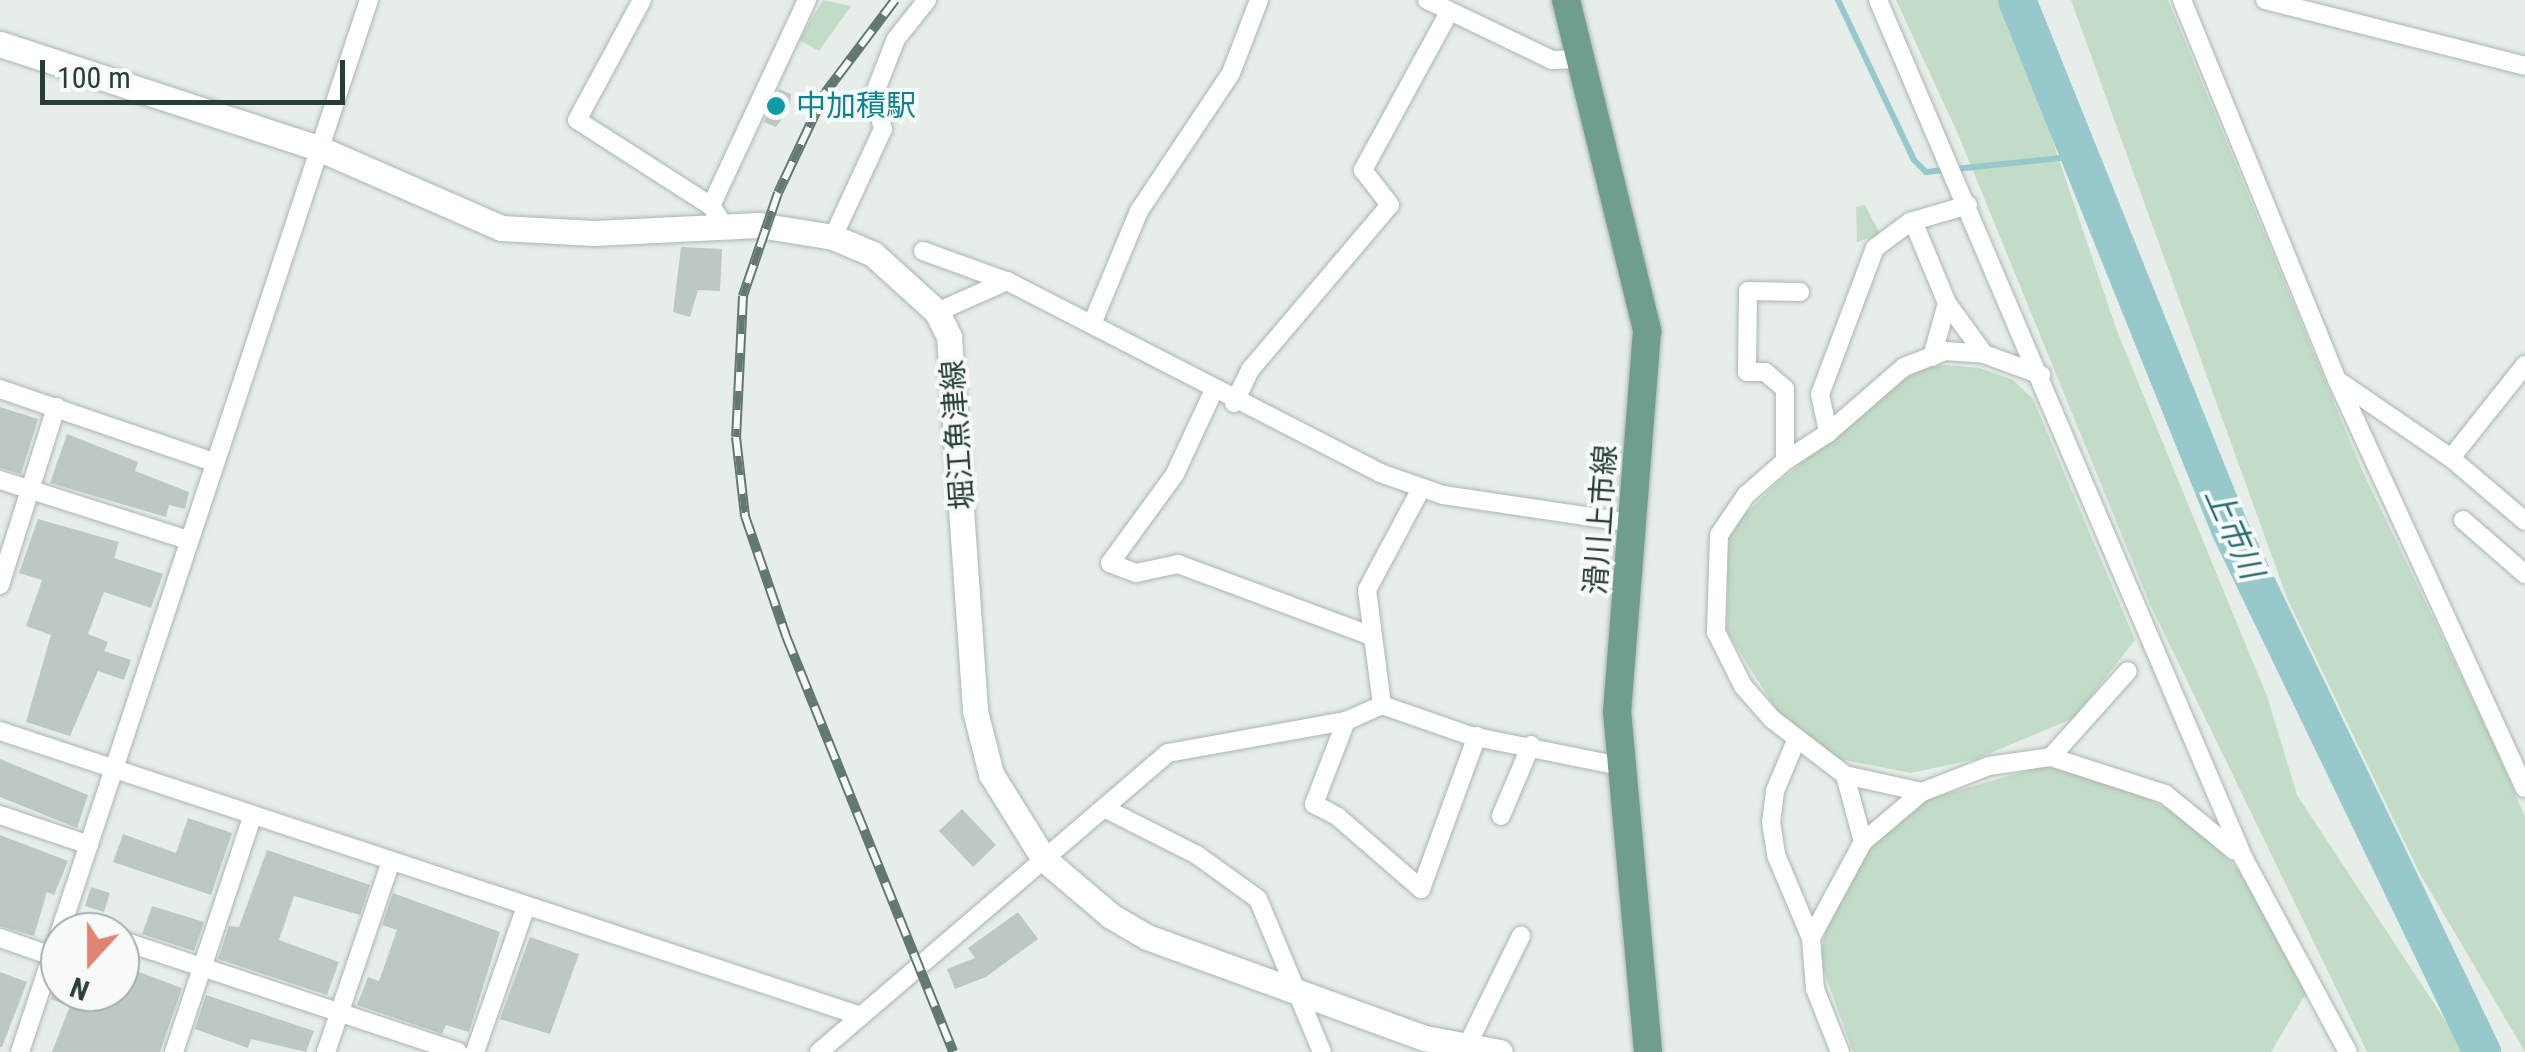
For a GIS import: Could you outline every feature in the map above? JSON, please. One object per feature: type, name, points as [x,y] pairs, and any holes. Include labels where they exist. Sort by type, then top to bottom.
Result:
[{"type":"main road","name":"滑川上市線","points":[[1566,0],[1647,331],[1617,711],[1648,1052]]},
{"type":"main road","points":[[0,44],[318,148],[501,228],[594,233],[717,216],[833,236],[873,254],[937,312]]},
{"type":"main road","name":"堀江魚津線","points":[[937,312],[956,377],[976,711],[990,774],[1044,860],[1110,916],[1147,938],[1298,996],[1467,1046],[1500,1052]]},
{"type":"street","points":[[67,912],[369,0]]},
{"type":"street","points":[[642,0],[577,120],[717,216],[808,0]]},
{"type":"street","points":[[833,236],[883,129],[874,95],[896,39],[927,0]]},
{"type":"street","points":[[1092,324],[1139,210],[1231,73],[1259,0]]},
{"type":"street","points":[[1427,0],[1448,14],[1552,60],[1581,60]]},
{"type":"street","points":[[1878,0],[2041,374],[2244,860],[2348,1052]]},
{"type":"street","points":[[2182,0],[2337,380],[2525,788]]},
{"type":"street","points":[[2266,0],[2525,66]]},
{"type":"street","points":[[1234,403],[1250,370],[1390,205],[1364,170],[1448,14]]},
{"type":"street","points":[[1828,433],[1820,394],[1875,248],[1913,221],[1968,205]]},
{"type":"street","points":[[1913,221],[1947,303],[1984,354]]},
{"type":"street","points":[[923,252],[1006,281],[1234,403],[1421,489],[1633,523]]},
{"type":"street","points":[[937,312],[1006,281]]},
{"type":"street","points":[[1785,461],[1785,389],[1765,372],[1747,372],[1748,291],[1800,292]]},
{"type":"street","points":[[1932,357],[1947,303]]},
{"type":"street","points":[[1922,792],[1845,775],[1796,743],[1743,686],[1716,632],[1718,535],[1746,495],[1785,461],[1828,433],[1904,367],[1932,357],[1984,354],[2041,374]]},
{"type":"street","points":[[2451,458],[2525,365]]},
{"type":"street","points":[[2337,380],[2451,458],[2525,522]]},
{"type":"street","points":[[0,389],[213,462]]},
{"type":"street","points":[[1213,392],[1175,474],[1110,563],[1136,573],[1178,564],[1369,635]]},
{"type":"street","points":[[0,586],[56,408]]},
{"type":"street","points":[[0,480],[188,540]]},
{"type":"street","points":[[1382,706],[1369,635],[1367,590],[1421,489]]},
{"type":"street","points":[[2463,520],[2525,574]]},
{"type":"street","points":[[2052,757],[2128,670]]},
{"type":"street","points":[[818,1052],[1168,753],[1346,720],[1382,706],[1477,736],[1620,766]]},
{"type":"street","points":[[1346,720],[1314,804],[1338,816],[1421,890],[1477,736]]},
{"type":"street","points":[[0,731],[861,1016]]},
{"type":"street","points":[[1796,743],[1775,790],[1771,822],[1776,856],[1811,938],[1815,989],[1840,1052]]},
{"type":"street","points":[[1501,816],[1531,745]]},
{"type":"street","points":[[1811,938],[1863,842],[1922,792],[1989,766],[2052,757],[2166,794],[2244,860]]},
{"type":"street","points":[[1845,775],[1863,842]]},
{"type":"street","points":[[1106,809],[1197,856],[1258,899],[1322,1052]]},
{"type":"street","points":[[0,815],[89,845]]},
{"type":"street","points":[[174,1052],[253,815]]},
{"type":"street","points":[[326,1052],[391,862]]},
{"type":"street","points":[[475,1052],[526,906]]},
{"type":"street","points":[[1467,1046],[1520,936]]},
{"type":"street","points":[[0,938],[40,952]]},
{"type":"street","points":[[140,947],[458,1052]]},
{"type":"street","points":[[20,1052],[40,992]]},
{"type":"green space","points":[[823,0],[851,6],[819,51],[799,40]]},
{"type":"green space","points":[[1896,0],[2005,0],[2117,331],[2268,699],[2297,795],[2466,1052],[2367,1052],[2150,604],[1958,134]]},
{"type":"green space","points":[[2071,0],[2168,0],[2361,468],[2498,753],[2525,817],[2525,1052],[2419,872],[2287,598]]},
{"type":"green space","points":[[1865,205],[1880,234],[1857,242],[1856,207]]},
{"type":"green space","points":[[1931,364],[1980,368],[2013,380],[2033,399],[2135,640],[2074,718],[1976,759],[1911,773],[1839,759],[1783,720],[1727,632],[1728,551],[1731,528],[1778,482],[1902,380]]},
{"type":"green space","points":[[2043,766],[2115,783],[2186,818],[2238,869],[2308,990],[2271,1052],[1853,1052],[1820,960],[1827,921],[1873,844],[1925,800]]},
{"type":"building","name":"中加積駅","points":[[779,89],[791,94],[790,107],[776,127],[764,122]]},
{"type":"building","points":[[681,247],[722,249],[720,291],[698,290],[690,317],[673,312]]},
{"type":"building","points":[[0,407],[38,419],[21,474],[0,468]]},
{"type":"building","points":[[67,434],[138,462],[135,471],[189,492],[185,509],[169,505],[166,517],[50,483]]},
{"type":"building","points":[[38,519],[119,542],[114,558],[163,574],[151,608],[104,592],[88,634],[108,642],[104,651],[131,660],[124,680],[98,671],[70,736],[26,722],[51,635],[26,626],[42,580],[19,573]]},
{"type":"building","points":[[0,759],[88,795],[77,828],[0,797]]},
{"type":"building","points":[[962,809],[996,845],[973,867],[939,831]]},
{"type":"building","points":[[188,818],[232,833],[211,895],[113,862],[123,834],[176,853]]},
{"type":"building","points":[[0,835],[68,861],[54,895],[47,892],[34,936],[0,926]]},
{"type":"building","points":[[267,850],[370,885],[360,915],[294,896],[279,940],[339,962],[327,995],[218,959],[229,926],[239,927]]},
{"type":"building","points":[[91,887],[110,893],[104,912],[85,906]]},
{"type":"building","points":[[393,893],[500,932],[469,1032],[446,1025],[442,1034],[357,1005],[368,977],[379,981],[397,930],[382,925]]},
{"type":"building","points":[[152,906],[204,922],[194,951],[142,934]]},
{"type":"building","points":[[1018,912],[1038,939],[986,977],[955,989],[947,969],[975,958],[968,948]]},
{"type":"building","points":[[530,937],[579,954],[550,1034],[500,1019]]},
{"type":"building","points":[[0,972],[27,982],[2,1047],[0,1047]]},
{"type":"building","points":[[140,972],[182,988],[160,1052],[52,1052],[68,1012],[140,1012]]},
{"type":"building","points":[[206,995],[314,1031],[306,1052],[251,1039],[248,1048],[195,1029]]},
{"type":"waterway","points":[[1838,0],[1914,160],[1926,172],[2082,156]]},
{"type":"waterway","name":"上市川","points":[[2017,0],[2230,529],[2482,1052]]},
{"type":"railway","points":[[895,0],[825,93],[778,193],[743,296],[736,437],[745,516],[786,636],[953,1052]]},
{"type":"place","name":"中加積駅","points":[[776,106]]}]
